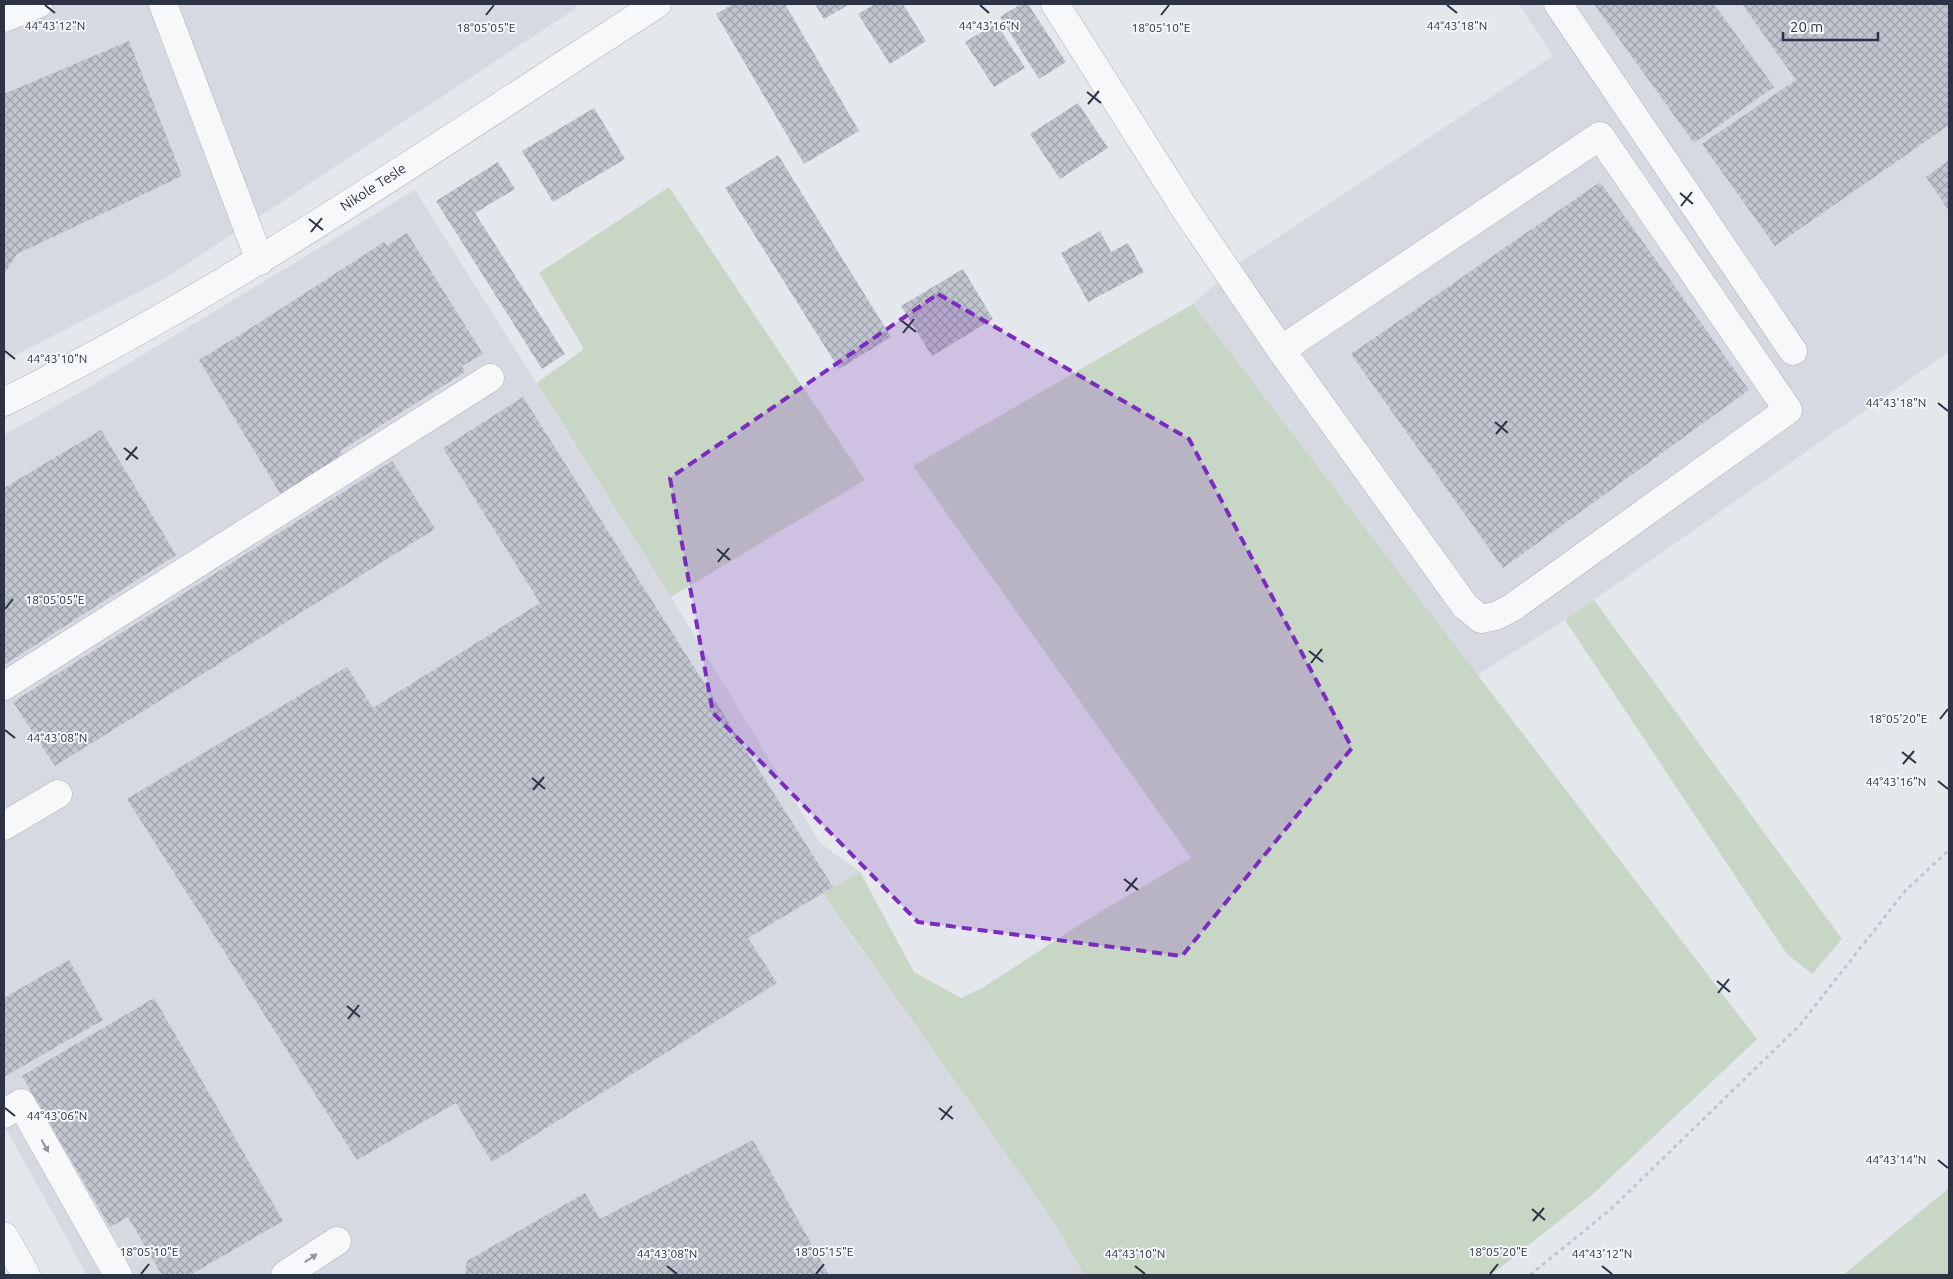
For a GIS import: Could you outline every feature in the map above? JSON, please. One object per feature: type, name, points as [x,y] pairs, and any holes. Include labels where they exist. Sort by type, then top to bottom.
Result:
[{"type":"street","points":[[4,18],[38,4]]},
{"type":"street","points":[[163,4],[260,261]]},
{"type":"street","name":"Nikole Tesle","points":[[4,402],[68,370],[260,261],[657,4]]},
{"type":"street","points":[[1055,4],[1185,209],[1281,350],[1465,606],[1481,620],[1496,616],[1513,607],[1788,410],[1600,136],[1281,350]]},
{"type":"street","points":[[1558,4],[1793,351]]},
{"type":"street","points":[[4,686],[490,378]]},
{"type":"street","points":[[4,826],[58,794]]},
{"type":"street","points":[[12,1109],[118,1275]]},
{"type":"street","points":[[4,1236],[26,1275]]},
{"type":"street","points":[[285,1275],[337,1241]]},
{"type":"path","points":[[1530,1275],[1611,1209],[1800,1025],[1906,891],[1949,850]]},
{"type":"highlighted area","points":[[938,294],[1189,439],[1352,748],[1182,956],[918,922],[713,713],[670,478]]},
{"type":"shaded area","points":[[4,4],[578,4],[575,9],[164,279],[4,361]]},
{"type":"shaded area","points":[[1519,4],[1949,4],[1949,352],[1565,620],[1477,675],[1193,304],[1242,261],[1553,56]]},
{"type":"shaded area","points":[[415,190],[671,597],[820,843],[860,872],[823,895],[1056,1225],[1084,1275],[87,1275],[4,1125],[4,435],[88,388]]},
{"type":"green space","points":[[669,187],[865,480],[671,597],[537,383],[584,349],[539,273]]},
{"type":"green space","points":[[1193,304],[1757,1039],[1593,1194],[1491,1275],[1084,1275],[1056,1225],[823,894],[860,872],[914,972],[961,998],[982,988],[1090,918],[1191,858],[913,466]]},
{"type":"green space","points":[[1594,600],[1842,939],[1812,974],[1787,954],[1565,620]]},
{"type":"green space","points":[[1949,1188],[1949,1275],[1843,1275]]},
{"type":"building","points":[[733,4],[785,4],[859,131],[804,164],[716,14]]},
{"type":"building","points":[[815,4],[850,4],[824,19]]},
{"type":"building","points":[[875,4],[903,4],[926,41],[890,64],[858,14]]},
{"type":"building","points":[[1021,4],[1028,4],[1066,62],[1039,79],[1000,17]]},
{"type":"building","points":[[1594,4],[1714,4],[1774,87],[1694,143]]},
{"type":"building","points":[[1742,4],[1949,4],[1949,125],[1775,246],[1702,144],[1796,80]]},
{"type":"building","points":[[996,23],[1025,68],[994,87],[965,42]]},
{"type":"building","points":[[129,41],[182,176],[17,254],[4,274],[4,94]]},
{"type":"building","points":[[1078,103],[1108,148],[1060,179],[1030,134]]},
{"type":"building","points":[[594,108],[625,159],[553,202],[522,151]]},
{"type":"building","points":[[778,155],[891,337],[839,369],[725,188]]},
{"type":"building","points":[[1949,160],[1949,211],[1926,177]]},
{"type":"building","points":[[498,162],[515,189],[475,213],[565,354],[542,369],[436,201]]},
{"type":"building","points":[[1600,182],[1749,390],[1503,568],[1351,354]]},
{"type":"building","points":[[1100,231],[1111,252],[1128,243],[1144,272],[1088,302],[1061,253]]},
{"type":"building","points":[[407,233],[483,354],[462,366],[465,372],[340,451],[344,457],[281,495],[199,360],[384,242],[387,246]]},
{"type":"building","points":[[963,269],[993,319],[932,356],[901,306]]},
{"type":"building","points":[[523,397],[833,887],[748,938],[777,983],[492,1162],[456,1103],[357,1160],[127,799],[347,667],[373,708],[540,603],[443,448]]},
{"type":"building","points":[[101,430],[176,555],[4,665],[4,488]]},
{"type":"building","points":[[392,461],[435,529],[55,766],[13,702]]},
{"type":"building","points":[[69,960],[103,1020],[4,1077],[4,998]]},
{"type":"building","points":[[154,998],[283,1221],[190,1275],[162,1275],[128,1217],[110,1227],[22,1076]]},
{"type":"building","points":[[753,1140],[829,1275],[465,1275],[467,1261],[585,1193],[600,1219]]}]
